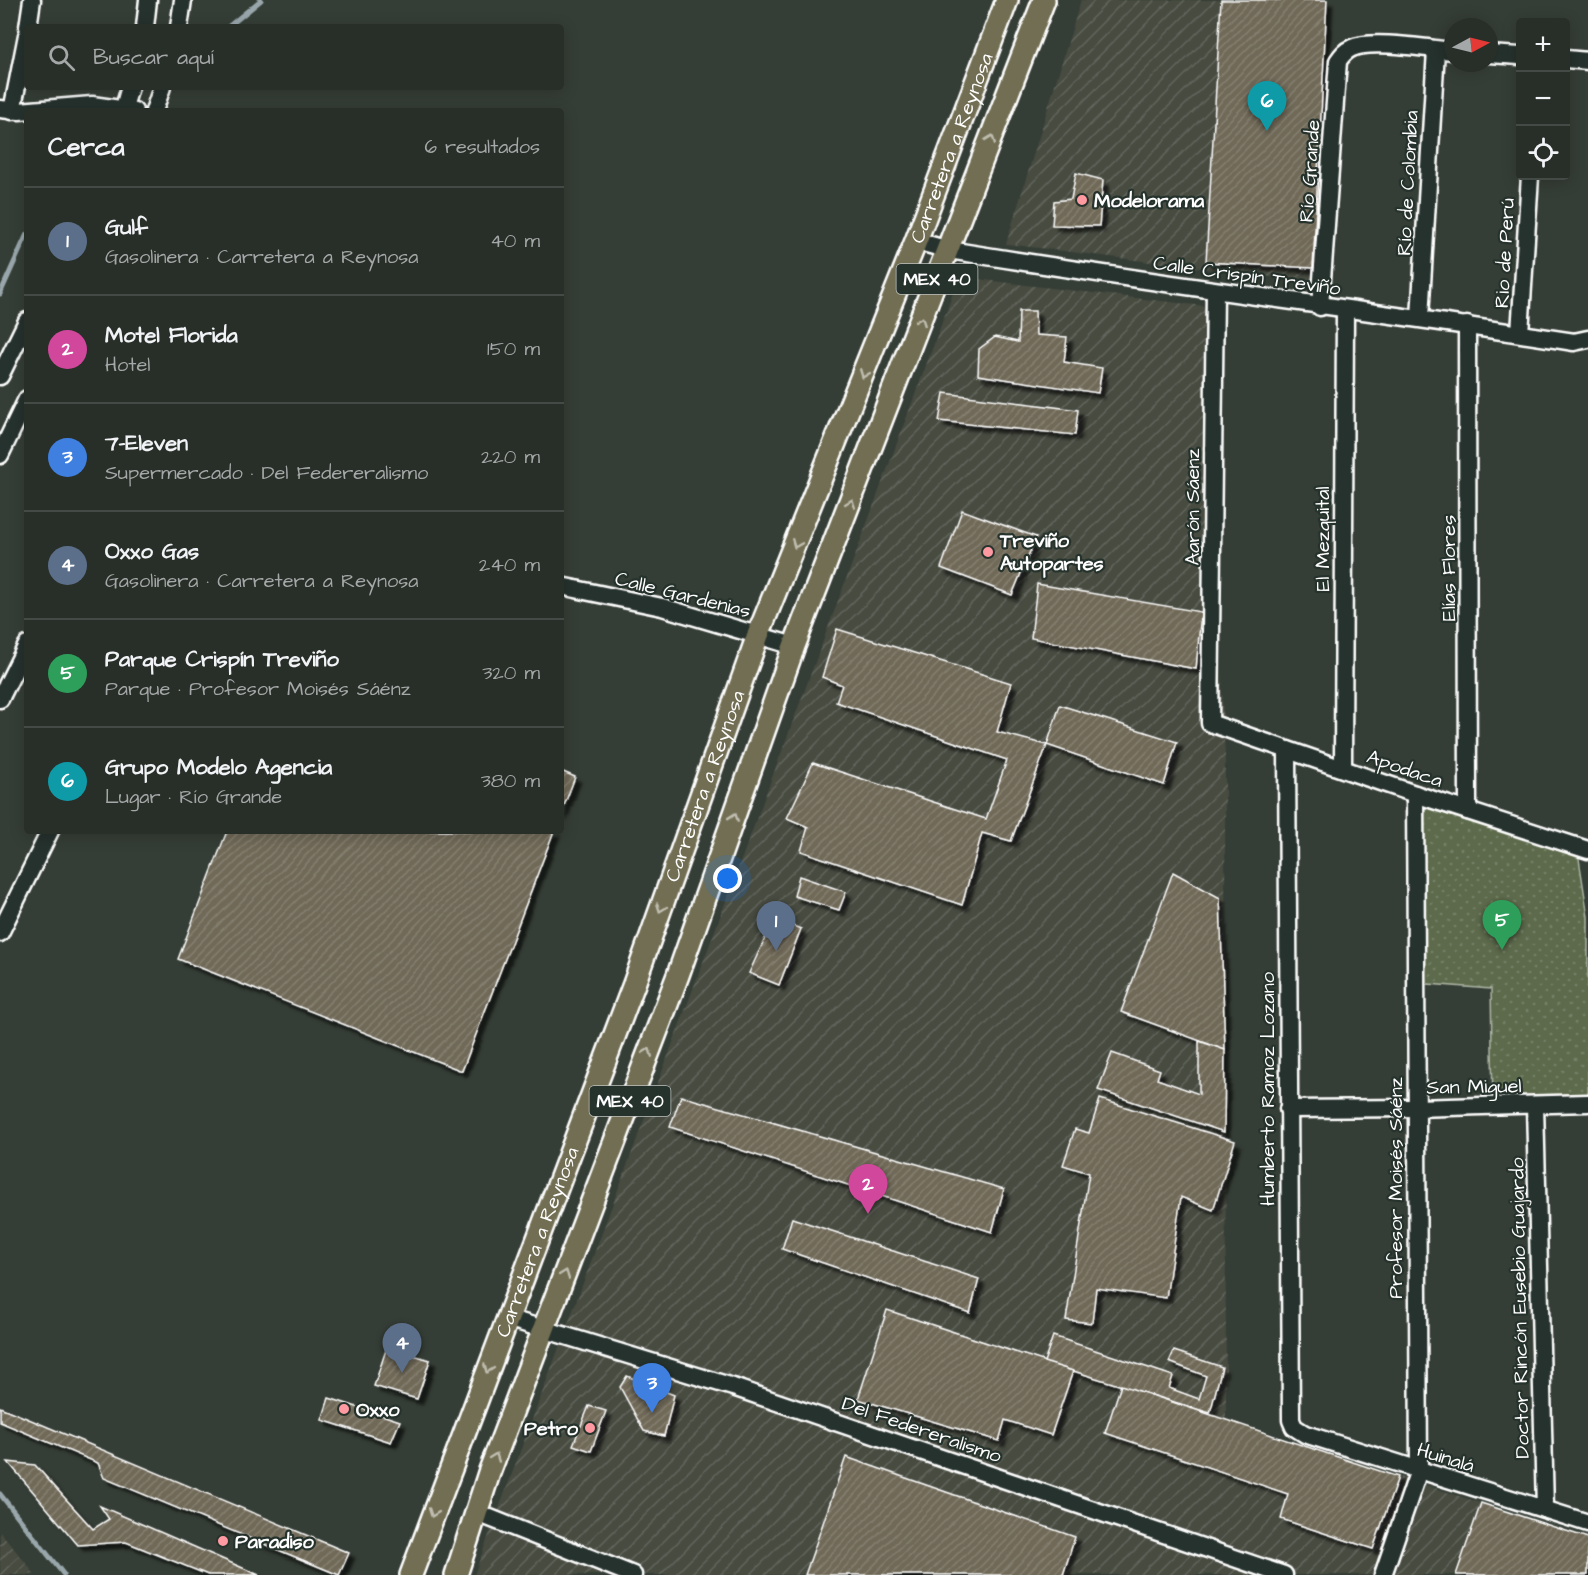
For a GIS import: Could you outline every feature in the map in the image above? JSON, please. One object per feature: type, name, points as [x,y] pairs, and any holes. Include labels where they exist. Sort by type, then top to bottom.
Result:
[{"type":"main road","name":"Carretera a Reynosa","points":[[411,1575],[634,984],[758,635],[916,241],[1007,0]]},
{"type":"main road","name":"Carretera a Reynosa","points":[[456,1575],[475,1512],[678,975],[794,646],[1044,0]]},
{"type":"street","points":[[28,24],[32,0]]},
{"type":"street","points":[[145,24],[148,0]]},
{"type":"street","points":[[179,24],[183,0]]},
{"type":"street","name":"Río Grande","points":[[1320,306],[1338,60],[1344,52],[1354,46],[1368,44],[1444,50]]},
{"type":"street","points":[[24,45],[6,110],[24,109]]},
{"type":"street","points":[[1498,55],[1516,56]]},
{"type":"street","points":[[1570,59],[1588,61]]},
{"type":"street","name":"Río de Colombia","points":[[1420,318],[1444,61]]},
{"type":"street","points":[[127,108],[130,90]]},
{"type":"street","points":[[155,108],[161,90]]},
{"type":"street","points":[[40,108],[92,105],[113,108]]},
{"type":"street","name":"Rio de Perú","points":[[1521,333],[1530,180]]},
{"type":"street","name":"Calle Crispín Treviño","points":[[916,241],[949,250],[1345,310],[1420,318],[1583,344]]},
{"type":"street","name":"Aarón Sáenz","points":[[1210,723],[1215,291]]},
{"type":"street","name":"El Mezquital","points":[[1343,768],[1345,310]]},
{"type":"street","name":"Elías Flores","points":[[1467,325],[1468,811]]},
{"type":"street","points":[[0,376],[24,327]]},
{"type":"street","points":[[0,455],[24,411]]},
{"type":"street","name":"Calle Gardenias","points":[[564,587],[662,607],[794,646]]},
{"type":"street","points":[[0,699],[24,651]]},
{"type":"street","name":"Apodaca","points":[[1210,723],[1415,794],[1588,850]]},
{"type":"street","name":"Humberto Ramoz Lozano","points":[[1287,750],[1290,1411],[1294,1427]]},
{"type":"street","name":"Profesor Moisés Sáénz","points":[[1383,1575],[1419,1470],[1415,1108],[1415,794]]},
{"type":"street","points":[[0,933],[49,834]]},
{"type":"street","name":"San Miguel","points":[[1288,1108],[1415,1108],[1588,1103]]},
{"type":"street","name":"Doctor Rincón Eusebio Guajardo","points":[[1535,1105],[1545,1509]]},
{"type":"street","name":"Del Federeralismo","points":[[507,1318],[743,1390],[1284,1575]]},
{"type":"street","name":"Huinalá","points":[[1294,1427],[1305,1434],[1588,1523]]},
{"type":"street","points":[[475,1512],[633,1575]]},
{"type":"shaded area","points":[[1081,0],[1327,0],[1311,282],[1006,244]]},
{"type":"shaded area","points":[[959,277],[1204,306],[1225,755],[1226,1420],[1588,1538],[1588,1575],[474,1575]]},
{"type":"shaded area","points":[[0,1532],[27,1564],[35,1575],[0,1575]]},
{"type":"green space","points":[[1415,794],[1577,846],[1588,917],[1588,1102],[1493,1106],[1491,989],[1415,983]]},
{"type":"building","points":[[1221,0],[1327,0],[1313,268],[1206,262]]},
{"type":"building","name":"Modelorama","points":[[1076,173],[1103,180],[1099,226],[1052,225],[1054,201],[1071,199]]},
{"type":"building","points":[[1019,311],[1035,311],[1036,335],[1067,337],[1064,362],[1102,368],[1098,393],[978,375],[979,349],[995,337],[1018,342]]},
{"type":"building","points":[[944,393],[1078,410],[1075,435],[939,421]]},
{"type":"building","name":"Treviño Autopartes","points":[[962,510],[1036,537],[1012,595],[941,568]]},
{"type":"building","points":[[1037,584],[1201,612],[1196,669],[1031,638]]},
{"type":"building","points":[[837,629],[1011,683],[997,732],[1047,745],[1011,841],[982,833],[962,905],[801,851],[808,827],[787,818],[813,763],[986,819],[1007,760],[836,702],[842,685],[822,677]]},
{"type":"building","points":[[1060,705],[1177,742],[1164,785],[1047,745]]},
{"type":"building","points":[[564,772],[575,777],[564,806]]},
{"type":"building","points":[[226,834],[553,834],[462,1071],[178,959]]},
{"type":"building","points":[[1173,872],[1220,898],[1225,1050],[1121,1012]]},
{"type":"building","points":[[799,876],[846,892],[839,910],[794,896]]},
{"type":"building","points":[[774,919],[801,929],[779,985],[749,973]]},
{"type":"building","points":[[1199,1041],[1225,1050],[1224,1132],[1098,1090],[1112,1053],[1160,1070],[1157,1079],[1199,1094]]},
{"type":"building","points":[[681,1096],[1004,1189],[992,1232],[670,1127]]},
{"type":"building","points":[[1100,1099],[1235,1141],[1213,1210],[1181,1197],[1166,1298],[1096,1288],[1092,1323],[1066,1320],[1089,1173],[1063,1165],[1075,1129],[1089,1133]]},
{"type":"building","points":[[792,1218],[979,1279],[970,1313],[782,1249]]},
{"type":"building","points":[[887,1310],[1073,1371],[1051,1435],[1005,1420],[999,1441],[858,1399]]},
{"type":"building","points":[[1053,1336],[1173,1376],[1169,1388],[1199,1399],[1206,1376],[1169,1362],[1174,1351],[1222,1367],[1210,1413],[1044,1362]]},
{"type":"building","points":[[387,1347],[430,1360],[417,1399],[374,1386]]},
{"type":"building","points":[[627,1376],[674,1395],[664,1436],[644,1431],[620,1387]]},
{"type":"building","points":[[1121,1385],[1398,1477],[1373,1549],[1281,1519],[1288,1494],[1105,1433]]},
{"type":"building","name":"Oxxo","points":[[329,1398],[400,1421],[391,1442],[322,1420]]},
{"type":"building","name":"Petro","points":[[589,1406],[606,1411],[591,1451],[573,1445]]},
{"type":"building","points":[[0,1407],[349,1553],[339,1575],[104,1478],[98,1463],[0,1422]]},
{"type":"building","points":[[846,1457],[1075,1537],[1063,1575],[805,1575]]},
{"type":"building","points":[[8,1462],[35,1465],[93,1529],[109,1519],[100,1506],[259,1575],[208,1575],[126,1542],[78,1545]]},
{"type":"building","points":[[1481,1503],[1588,1538],[1588,1575],[1456,1575]]},
{"type":"waterway","points":[[232,24],[261,0]]},
{"type":"waterway","points":[[0,294],[24,241]]},
{"type":"waterway","points":[[0,1494],[64,1575]]},
{"type":"place","name":"Grupo Modelo Agencia","points":[[1267,131]]},
{"type":"place","name":"Modelorama","points":[[1082,200]]},
{"type":"place","name":"Treviño Autopartes","points":[[988,552]]},
{"type":"place","name":"Parque Crispín Treviño","points":[[1502,950]]},
{"type":"place","name":"Gulf","points":[[776,951]]},
{"type":"place","name":"Motel Florida","points":[[868,1214]]},
{"type":"place","name":"Oxxo Gas","points":[[402,1373]]},
{"type":"place","name":"Oxxo","points":[[344,1409]]},
{"type":"place","name":"7-Eleven","points":[[652,1413]]},
{"type":"place","name":"Petro","points":[[590,1428]]},
{"type":"place","name":"Paradiso","points":[[223,1541]]}]
